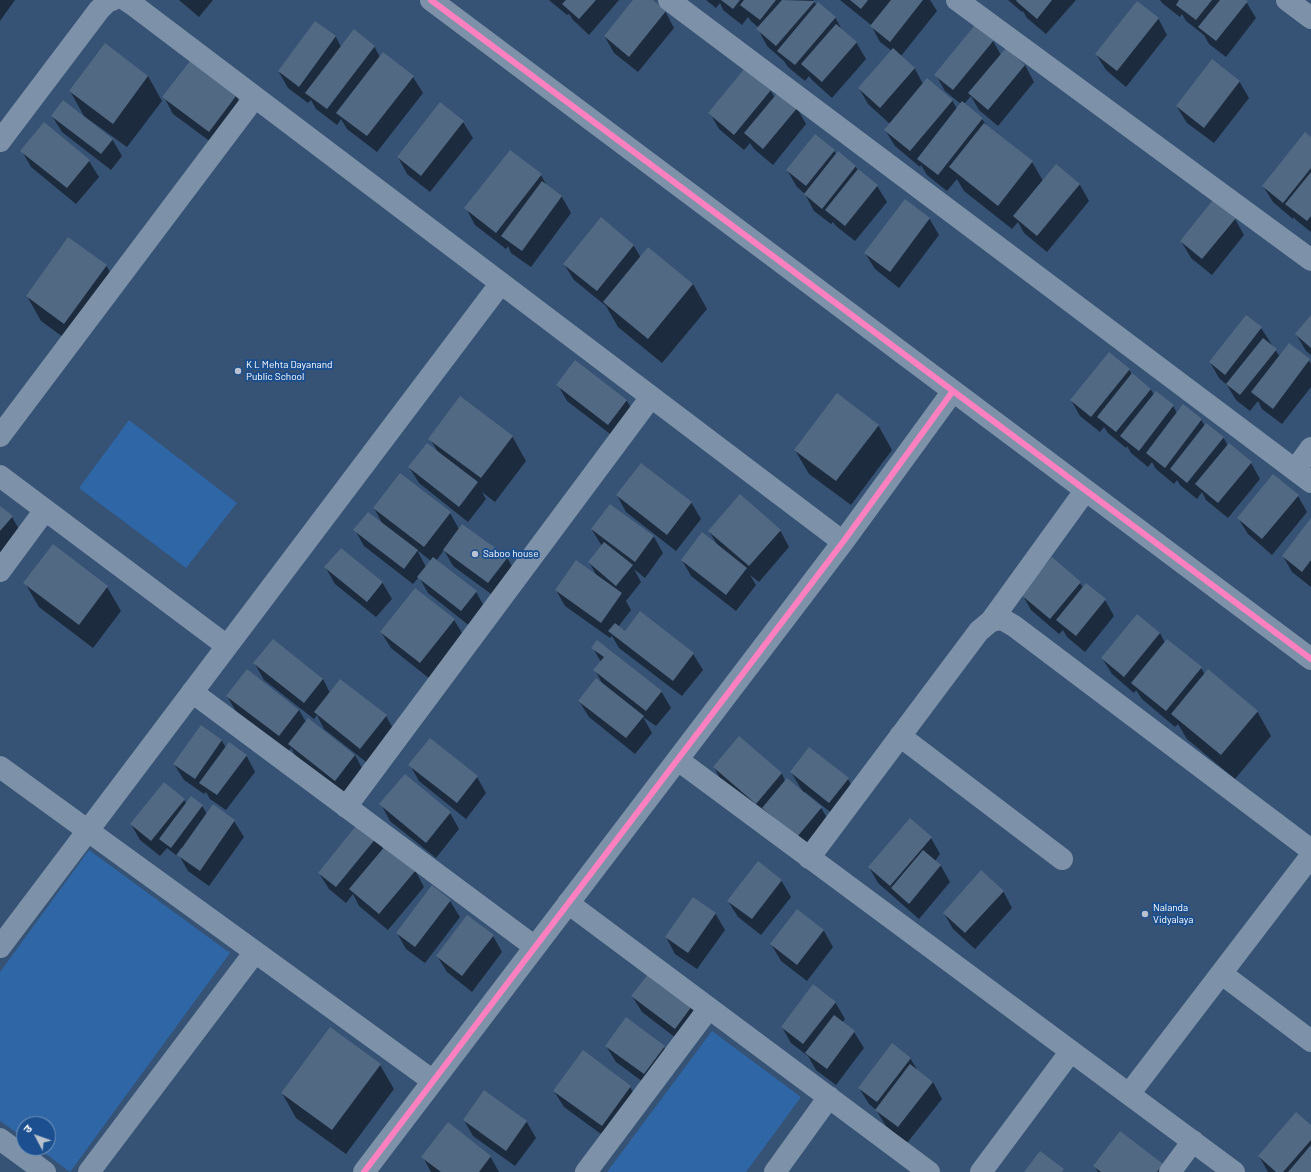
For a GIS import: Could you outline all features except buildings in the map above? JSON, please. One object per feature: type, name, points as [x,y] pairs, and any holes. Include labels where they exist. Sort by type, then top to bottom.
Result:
[{"type":"street","points":[[0,141],[99,10],[108,1],[112,0]]},
{"type":"street","points":[[126,0],[843,542]]},
{"type":"street","points":[[431,0],[1311,660]]},
{"type":"street","points":[[669,0],[1303,476],[1311,448]]},
{"type":"street","points":[[957,0],[1311,260]]},
{"type":"street","points":[[1287,0],[1311,18]]},
{"type":"street","points":[[0,436],[255,97]]},
{"type":"street","points":[[0,947],[501,283]]},
{"type":"street","points":[[364,1172],[843,542],[953,391]]},
{"type":"street","points":[[346,807],[651,397]]},
{"type":"street","points":[[0,476],[227,646]]},
{"type":"street","points":[[810,858],[979,631],[991,621],[1085,491]]},
{"type":"street","points":[[0,570],[45,510]]},
{"type":"street","points":[[991,621],[1002,619],[1014,626],[1311,850]]},
{"type":"street","points":[[192,692],[535,947]]},
{"type":"street","points":[[900,736],[1062,859]]},
{"type":"street","points":[[678,760],[1234,1172]]},
{"type":"street","points":[[0,767],[433,1081]]},
{"type":"street","points":[[1129,1094],[1311,856]]},
{"type":"street","points":[[568,903],[929,1172]]},
{"type":"street","points":[[89,1172],[255,952]]},
{"type":"street","points":[[1222,974],[1311,1041]]},
{"type":"street","points":[[586,1172],[709,1008]]},
{"type":"street","points":[[981,1172],[1071,1051]]},
{"type":"street","points":[[775,1172],[829,1097]]},
{"type":"street","points":[[0,1139],[45,1172]]},
{"type":"street","points":[[1170,1172],[1193,1141]]},
{"type":"shaded area","points":[[129,420],[237,503],[186,568],[79,488]]},
{"type":"shaded area","points":[[89,850],[230,953],[70,1172],[49,1156],[56,1156],[56,1116],[16,1116],[16,1132],[0,1121],[0,972]]},
{"type":"shaded area","points":[[712,1031],[801,1097],[746,1172],[607,1172]]},
{"type":"cycle path","points":[[431,0],[1311,659]]},
{"type":"cycle path","points":[[364,1172],[843,542],[953,391]]},
{"type":"place","name":"K L Mehta Dayanand Public School","points":[[238,371]]},
{"type":"place","name":"Saboo house","points":[[475,554]]},
{"type":"place","name":"Nalanda Vidyalaya","points":[[1145,914]]}]
